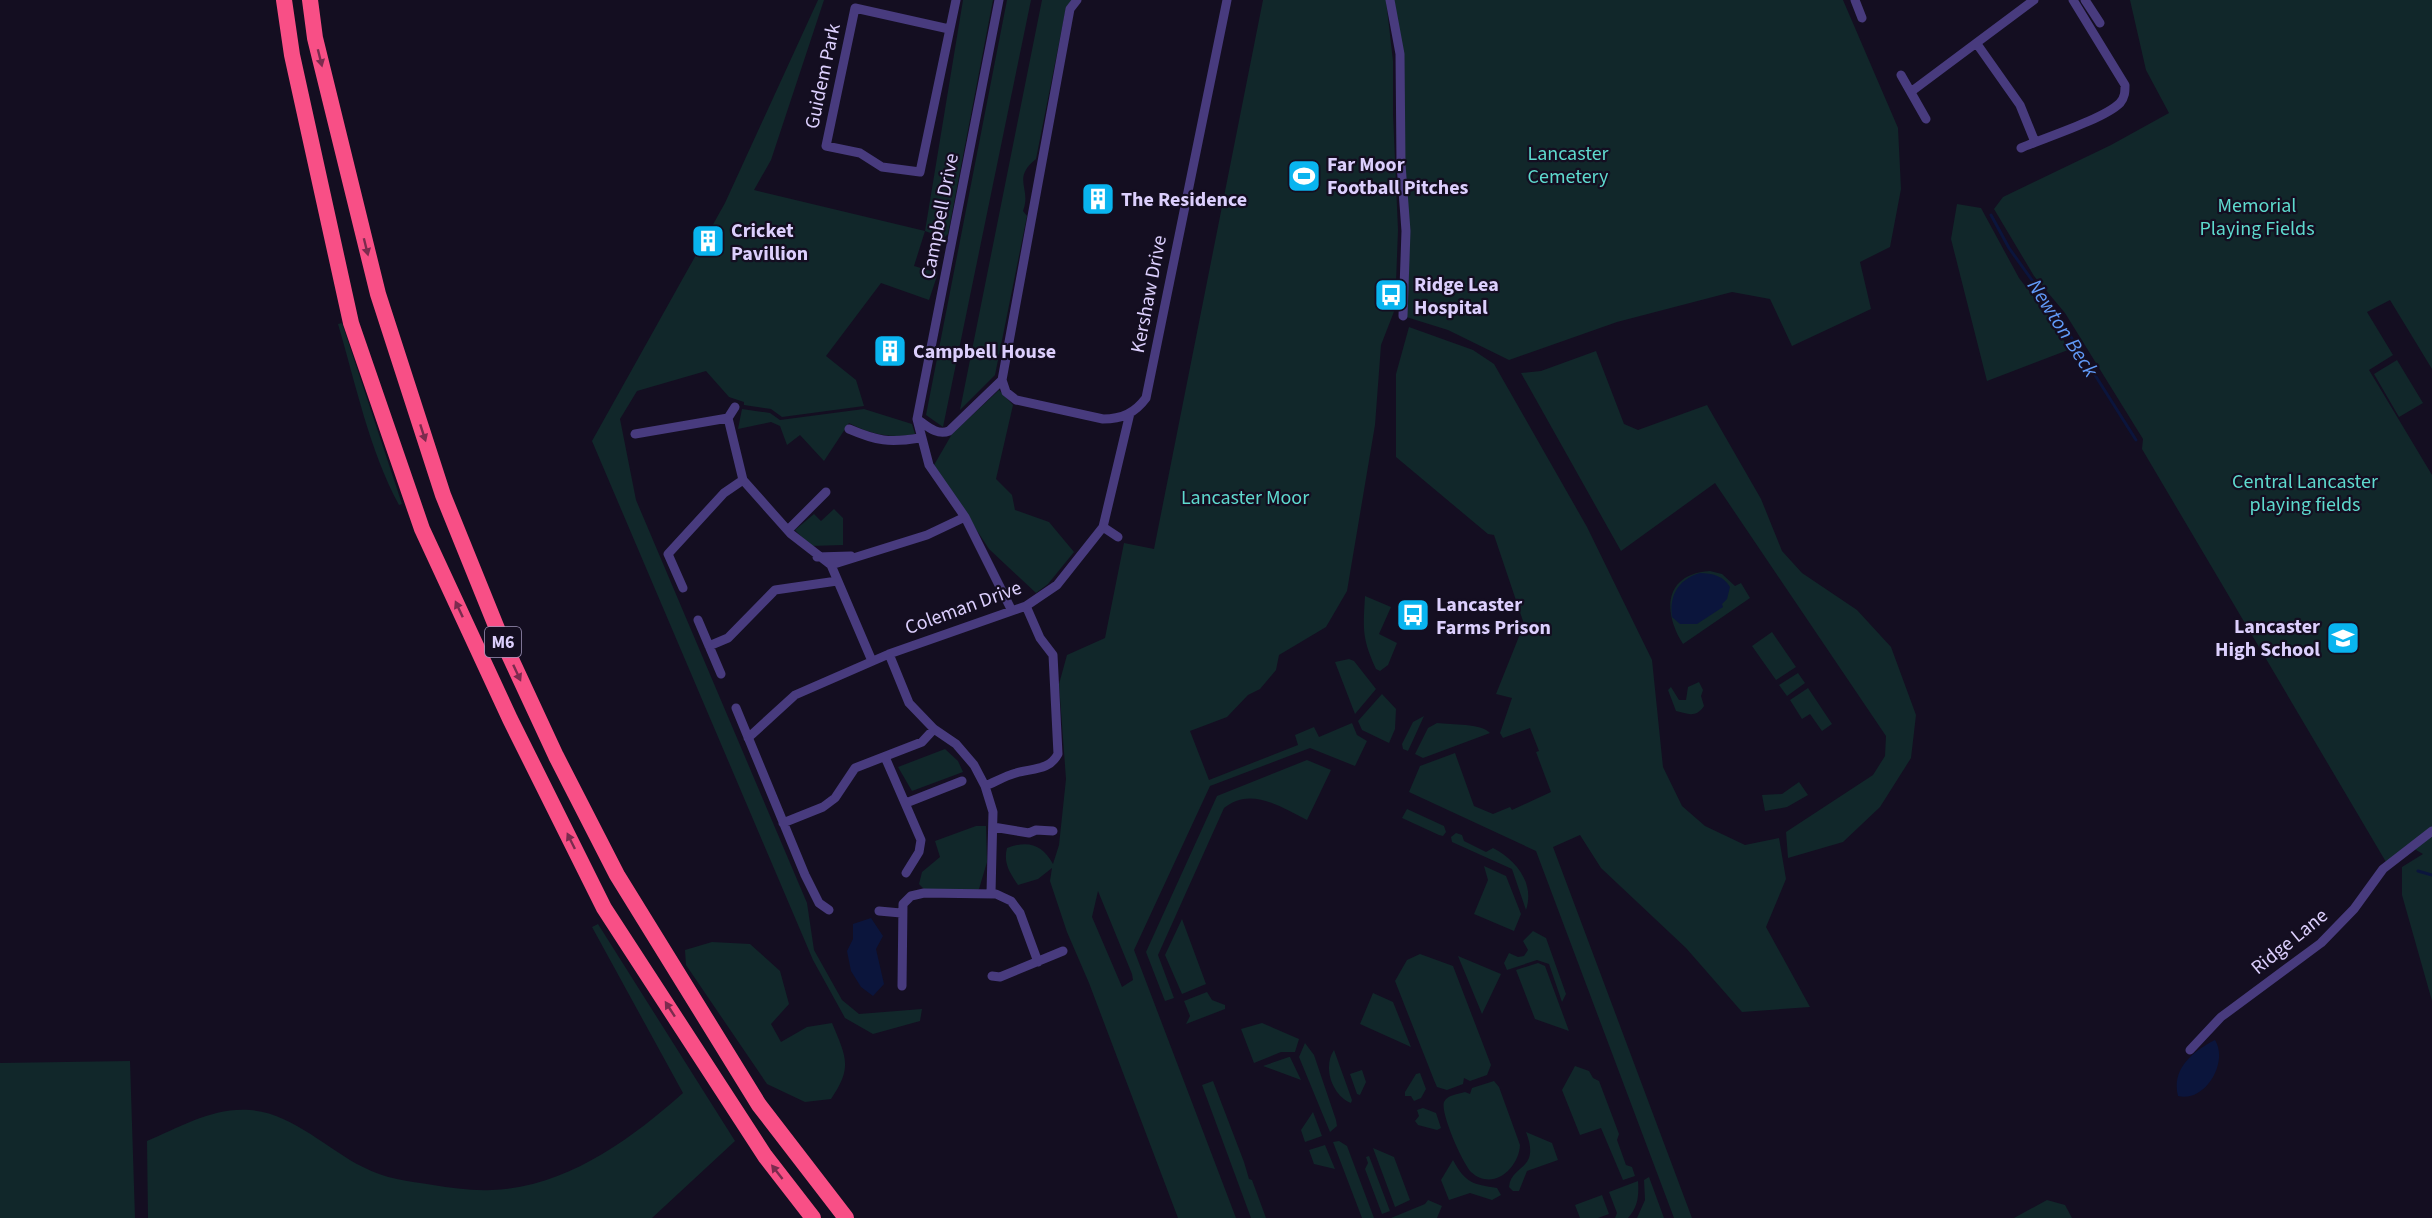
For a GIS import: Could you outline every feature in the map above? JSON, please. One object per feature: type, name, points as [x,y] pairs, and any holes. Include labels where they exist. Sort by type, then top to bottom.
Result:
[{"type":"highway","name":"M6","points":[[284,0],[292,55],[351,323],[422,529],[510,719],[604,908],[765,1156],[813,1218]]},
{"type":"highway","name":"M6","points":[[310,0],[315,38],[378,294],[443,495],[498,631],[556,756],[617,875],[759,1105],[846,1218]]},
{"type":"street","name":"Guidem Park","points":[[949,29],[855,8],[826,146],[860,153],[882,167],[920,172],[956,0]]},
{"type":"street","name":"Campbell Drive","points":[[999,0],[917,419],[920,438],[929,465],[965,517],[1011,609]]},
{"type":"street","points":[[1077,0],[1070,9],[1002,380],[1006,392],[1016,400],[1103,419],[1118,419],[1130,413]]},
{"type":"street","name":"Kershaw Drive","points":[[1130,413],[1146,398],[1227,0]]},
{"type":"street","points":[[1390,0],[1400,54],[1401,164],[1406,231],[1403,316]]},
{"type":"street","points":[[1856,0],[1862,18]]},
{"type":"street","points":[[1912,91],[2034,0]]},
{"type":"street","points":[[2021,148],[2089,120],[2119,104],[2126,94],[2125,85],[2073,0]]},
{"type":"street","points":[[2085,0],[2100,23]]},
{"type":"street","points":[[1977,44],[2020,105],[2035,142]]},
{"type":"street","points":[[1901,75],[1926,119]]},
{"type":"street","points":[[917,419],[937,432],[949,431],[1002,380]]},
{"type":"street","points":[[735,407],[728,418],[743,480],[788,530],[817,557],[831,565],[872,661]]},
{"type":"street","name":"Coleman Drive","points":[[748,738],[795,695],[889,654],[1011,609],[1026,606],[1057,585],[1103,527],[1130,413]]},
{"type":"street","points":[[635,434],[728,418]]},
{"type":"street","points":[[849,429],[878,441],[895,442],[920,438]]},
{"type":"street","points":[[683,588],[668,554],[723,494],[743,480]]},
{"type":"street","points":[[788,530],[826,492]]},
{"type":"street","points":[[831,565],[927,535],[965,517]]},
{"type":"street","points":[[1103,527],[1118,537]]},
{"type":"street","points":[[817,557],[865,555]]},
{"type":"street","points":[[709,646],[728,638],[776,590],[837,581]]},
{"type":"street","points":[[985,786],[1019,771],[1045,767],[1054,762],[1058,754],[1053,655],[1040,638],[1026,606]]},
{"type":"street","points":[[698,620],[721,674]]},
{"type":"street","points":[[889,654],[909,703],[934,729],[956,744],[975,765],[985,786],[993,812],[991,892]]},
{"type":"street","points":[[736,708],[819,903],[829,910]]},
{"type":"street","points":[[783,823],[823,807],[835,798],[855,768],[922,742],[934,729]]},
{"type":"street","points":[[885,757],[906,803],[921,845],[906,873]]},
{"type":"street","points":[[906,803],[962,781]]},
{"type":"street","points":[[993,827],[1029,833],[1036,830],[1053,831]]},
{"type":"street","name":"Ridge Lane","points":[[2190,1050],[2221,1017],[2321,943],[2354,909],[2383,869],[2432,831]]},
{"type":"street","points":[[902,986],[903,904],[911,896],[924,893],[980,895],[991,892],[1011,901],[1020,913],[1038,962]]},
{"type":"street","points":[[879,911],[902,913]]},
{"type":"street","points":[[992,976],[1000,977],[1063,951]]},
{"type":"green space","points":[[818,0],[824,0],[771,160],[754,190],[925,231],[914,266],[938,273],[929,300],[881,283],[826,356],[856,380],[864,406],[782,417],[771,409],[744,405],[744,402],[729,397],[706,371],[637,391],[620,419],[636,500],[807,903],[814,950],[842,1000],[859,1014],[922,1009],[920,1021],[873,1034],[845,1018],[813,960],[592,441],[725,203]]},
{"type":"green space","points":[[963,0],[993,0],[948,234],[944,238],[925,231]]},
{"type":"green space","points":[[1007,0],[1031,0],[943,427],[926,415]]},
{"type":"green space","points":[[1042,0],[1072,0],[1066,8],[1036,159],[1029,166],[1023,178],[1025,203],[1023,211],[1027,216],[995,375],[960,410]]},
{"type":"green space","name":"Lancaster Moor","points":[[1263,0],[1386,0],[1393,61],[1398,230],[1395,309],[1381,345],[1375,425],[1347,591],[1326,627],[1279,655],[1276,670],[1260,689],[1248,695],[1227,717],[1190,731],[1209,780],[1298,745],[1295,735],[1314,727],[1319,737],[1352,723],[1357,735],[1367,741],[1355,766],[1310,748],[1210,786],[1134,950],[1236,1218],[1178,1218],[1089,983],[1067,932],[1050,881],[1052,868],[1038,879],[1018,885],[1010,872],[1006,858],[1007,848],[1028,844],[1044,852],[1053,864],[1059,845],[1066,779],[1059,684],[1067,655],[1105,638],[1124,543],[1154,549]],"holes":[[[1098,891],[1133,980],[1122,987],[1092,917]]]},
{"type":"green space","name":"Lancaster Cemetery","points":[[1390,0],[1843,0],[1898,128],[1901,189],[1890,247],[1860,262],[1871,309],[1792,346],[1770,299],[1732,292],[1617,322],[1509,360],[1448,330],[1403,316],[1400,54]]},
{"type":"green space","points":[[2130,0],[2432,0],[2432,369],[2390,300],[2367,312],[2393,355],[2369,370],[2432,475],[2432,827],[2386,862],[2142,449],[2143,439],[2065,313],[2034,276],[1994,209],[2003,197],[2111,145],[2169,113],[2146,70]]},
{"type":"green space","points":[[1957,204],[1981,208],[2019,278],[2058,328],[2068,350],[1987,381],[1951,239]]},
{"type":"green space","points":[[342,323],[402,504],[399,505],[379,462],[364,416],[338,324]]},
{"type":"green space","points":[[1409,327],[1473,350],[1494,364],[1587,527],[1652,660],[1663,767],[1682,806],[1705,826],[1745,845],[1779,838],[1786,879],[1766,927],[1810,1007],[1742,1012],[1686,948],[1601,868],[1580,835],[1553,847],[1692,1218],[1674,1218],[1536,851],[1409,792],[1420,766],[1455,753],[1474,806],[1493,814],[1510,807],[1512,810],[1551,792],[1530,728],[1503,738],[1500,733],[1512,698],[1496,694],[1524,624],[1494,535],[1488,534],[1396,457],[1396,374]]},
{"type":"green space","points":[[1596,351],[1624,424],[1638,430],[1707,405],[1761,499],[1782,551],[1802,573],[1857,610],[1891,647],[1916,715],[1911,758],[1880,807],[1843,842],[1788,858],[1786,832],[1873,775],[1885,756],[1886,736],[1715,483],[1621,551],[1521,373],[1541,371]]},
{"type":"green space","points":[[2397,360],[2423,403],[2399,417],[2374,374]]},
{"type":"green space","points":[[999,390],[1013,405],[996,479],[1012,495],[1015,510],[1049,522],[1074,552],[1048,584],[1036,593],[989,549],[934,465],[952,434]]},
{"type":"green space","points":[[742,409],[770,413],[780,420],[864,409],[912,424],[915,434],[898,436],[881,434],[849,423],[824,461],[800,435],[787,445],[780,426],[771,422],[738,429]]},
{"type":"green space","points":[[834,509],[843,518],[843,545],[810,546],[795,530],[814,514],[821,521]]},
{"type":"green space","points":[[1710,571],[1722,574],[1735,586],[1741,583],[1750,598],[1683,644],[1672,620],[1671,597],[1683,579]]},
{"type":"green space","points":[[1365,596],[1391,607],[1379,634],[1397,643],[1388,665],[1380,671],[1376,669],[1366,641]]},
{"type":"green space","points":[[1772,632],[1796,667],[1776,680],[1752,646]]},
{"type":"green space","points":[[1349,659],[1354,661],[1376,689],[1355,714],[1335,662]]},
{"type":"green space","points":[[1798,673],[1805,683],[1787,696],[1779,685]]},
{"type":"green space","points":[[1699,682],[1703,690],[1701,696],[1704,706],[1701,710],[1695,714],[1676,711],[1668,690],[1671,687],[1679,700],[1686,700],[1688,687]]},
{"type":"green space","points":[[1808,688],[1832,724],[1822,731],[1810,714],[1802,719],[1790,700]]},
{"type":"green space","points":[[1382,694],[1396,709],[1395,729],[1389,743],[1362,730],[1358,721]]},
{"type":"green space","points":[[1424,716],[1408,751],[1403,749],[1402,744],[1413,722]]},
{"type":"green space","points":[[1437,723],[1473,726],[1490,733],[1423,758],[1415,754],[1428,728]]},
{"type":"green space","points":[[945,749],[958,761],[963,772],[912,791],[898,767]]},
{"type":"green space","points":[[1307,760],[1331,770],[1307,820],[1276,805],[1255,799],[1234,802],[1224,808],[1158,955],[1174,998],[1165,1001],[1146,952],[1217,796]]},
{"type":"green space","points":[[1799,782],[1808,795],[1787,807],[1765,811],[1762,795],[1782,794]]},
{"type":"green space","points":[[1407,809],[1444,826],[1446,832],[1443,836],[1439,835],[1402,818]]},
{"type":"green space","points":[[976,826],[986,826],[987,862],[979,889],[965,895],[930,895],[919,884],[922,872],[940,857],[935,841]]},
{"type":"green space","points":[[2432,831],[2432,1001],[2402,895],[2402,867],[2423,854],[2411,847]]},
{"type":"green space","points":[[1456,833],[1462,835],[1464,841],[1486,852],[1493,848],[1516,866],[1526,882],[1528,900],[1526,910],[1512,869],[1452,842],[1451,837]]},
{"type":"green space","points":[[1484,866],[1506,876],[1521,914],[1514,931],[1474,914],[1488,880]]},
{"type":"green space","points":[[1182,919],[1206,984],[1182,994],[1165,955]]},
{"type":"green space","points":[[598,924],[735,1141],[652,1218],[148,1218],[147,1141],[197,1119],[223,1112],[250,1110],[280,1118],[309,1133],[350,1160],[388,1177],[470,1190],[519,1187],[546,1180],[571,1170],[619,1144],[683,1093],[592,927]]},
{"type":"green space","points":[[1533,931],[1546,938],[1566,994],[1562,1002],[1549,964],[1537,960],[1507,970],[1504,963],[1509,953],[1518,957],[1524,956],[1528,950],[1523,941]]},
{"type":"green space","points":[[712,942],[750,944],[780,971],[789,1004],[771,1024],[781,1042],[807,1027],[832,1023],[844,1054],[845,1070],[831,1099],[805,1102],[767,1084],[686,965],[685,950]]},
{"type":"green space","points":[[1420,954],[1453,966],[1491,1065],[1487,1075],[1470,1081],[1464,1078],[1463,1084],[1447,1090],[1437,1087],[1395,981],[1407,960]]},
{"type":"green space","points":[[1458,956],[1501,974],[1482,1014]]},
{"type":"green space","points":[[1538,963],[1545,966],[1569,1031],[1535,1019],[1516,970]]},
{"type":"green space","points":[[1207,992],[1212,1000],[1225,1005],[1225,1009],[1186,1024],[1190,1016],[1184,1001]]},
{"type":"green space","points":[[1373,993],[1393,1002],[1411,1047],[1360,1024]]},
{"type":"green space","points":[[1262,1023],[1299,1039],[1295,1052],[1281,1052],[1254,1063],[1241,1029]]},
{"type":"green space","points":[[1305,1043],[1314,1055],[1336,1120],[1337,1126],[1330,1132],[1299,1057]]},
{"type":"green space","points":[[1334,1050],[1352,1100],[1351,1103],[1339,1094],[1331,1081],[1329,1065]]},
{"type":"green space","points":[[1289,1057],[1301,1080],[1263,1066]]},
{"type":"green space","points":[[130,1061],[135,1218],[0,1218],[0,1063]]},
{"type":"green space","points":[[1575,1066],[1589,1071],[1593,1078],[1599,1081],[1619,1134],[1617,1140],[1626,1165],[1632,1167],[1635,1176],[1623,1180],[1601,1128],[1580,1135],[1562,1090]]},
{"type":"green space","points":[[1362,1070],[1366,1082],[1360,1095],[1357,1094],[1350,1074]]},
{"type":"green space","points":[[1420,1073],[1426,1089],[1421,1098],[1414,1101],[1411,1096],[1405,1096],[1405,1092],[1416,1074]]},
{"type":"green space","points":[[1213,1081],[1266,1218],[1251,1218],[1202,1085]]},
{"type":"green space","points":[[1494,1081],[1499,1087],[1520,1145],[1519,1154],[1510,1169],[1503,1175],[1488,1179],[1479,1178],[1471,1172],[1463,1159],[1445,1116],[1444,1102],[1450,1096],[1465,1092],[1470,1094],[1472,1088]]},
{"type":"green space","points":[[1423,1108],[1436,1113],[1441,1128],[1437,1130],[1418,1125],[1415,1121],[1419,1116],[1417,1110]]},
{"type":"green space","points":[[1313,1112],[1322,1136],[1305,1142],[1301,1130]]},
{"type":"green space","points":[[1526,1132],[1552,1143],[1558,1160],[1527,1171],[1519,1191],[1513,1191],[1509,1187],[1511,1180],[1524,1166],[1530,1154]]},
{"type":"green space","points":[[1339,1141],[1347,1146],[1374,1218],[1362,1218],[1333,1142]]},
{"type":"green space","points":[[1325,1145],[1335,1169],[1314,1164],[1309,1150]]},
{"type":"green space","points":[[1373,1148],[1394,1157],[1410,1200],[1395,1207]]},
{"type":"green space","points":[[1369,1156],[1390,1211],[1382,1214],[1365,1169],[1368,1163],[1366,1157]]},
{"type":"green space","points":[[1453,1160],[1462,1174],[1471,1182],[1497,1188],[1501,1195],[1492,1200],[1470,1193],[1449,1200],[1441,1180]]},
{"type":"green space","points":[[1649,1177],[1664,1218],[1637,1218],[1645,1200],[1644,1180]]},
{"type":"green space","points":[[1638,1181],[1634,1210],[1628,1218],[1615,1218],[1617,1213],[1609,1192]]},
{"type":"green space","points":[[1602,1195],[1609,1214],[1598,1218],[1580,1218],[1575,1205]]},
{"type":"green space","points":[[1428,1200],[1442,1206],[1437,1218],[1391,1218],[1425,1204]]},
{"type":"green space","points":[[2047,1200],[2065,1205],[2072,1218],[2014,1218]]},
{"type":"water","points":[[1700,573],[1724,580],[1730,587],[1727,599],[1722,604],[1723,607],[1697,624],[1680,624],[1672,617],[1674,595],[1686,579]]},
{"type":"water","points":[[871,918],[883,936],[876,949],[884,984],[873,996],[861,987],[851,971],[847,951],[853,939],[853,924]]},
{"type":"water","points":[[2215,1040],[2219,1049],[2219,1059],[2212,1079],[2197,1093],[2188,1097],[2178,1096],[2178,1077],[2181,1069],[2192,1055]]},
{"type":"waterway","name":"Newton Beck","points":[[1991,215],[2009,248],[2059,318],[2136,440]]},
{"type":"waterway","name":"Newton Beck","points":[[2418,871],[2432,875]]},
{"type":"place","name":"Far Moor Football Pitches","points":[[1304,176]]},
{"type":"place","name":"The Residence","points":[[1098,199]]},
{"type":"place","name":"Cricket Pavillion","points":[[708,241]]},
{"type":"place","name":"Ridge Lea Hospital","points":[[1391,295]]},
{"type":"place","name":"Campbell House","points":[[890,351]]},
{"type":"place","name":"Lancaster Farms Prison","points":[[1413,615]]},
{"type":"place","name":"Lancaster High School","points":[[2343,638]]},
{"type":"park label","name":"Memorial Playing Fields","points":[[2257,216]]},
{"type":"park label","name":"Central Lancaster playing fields","points":[[2305,492]]}]
